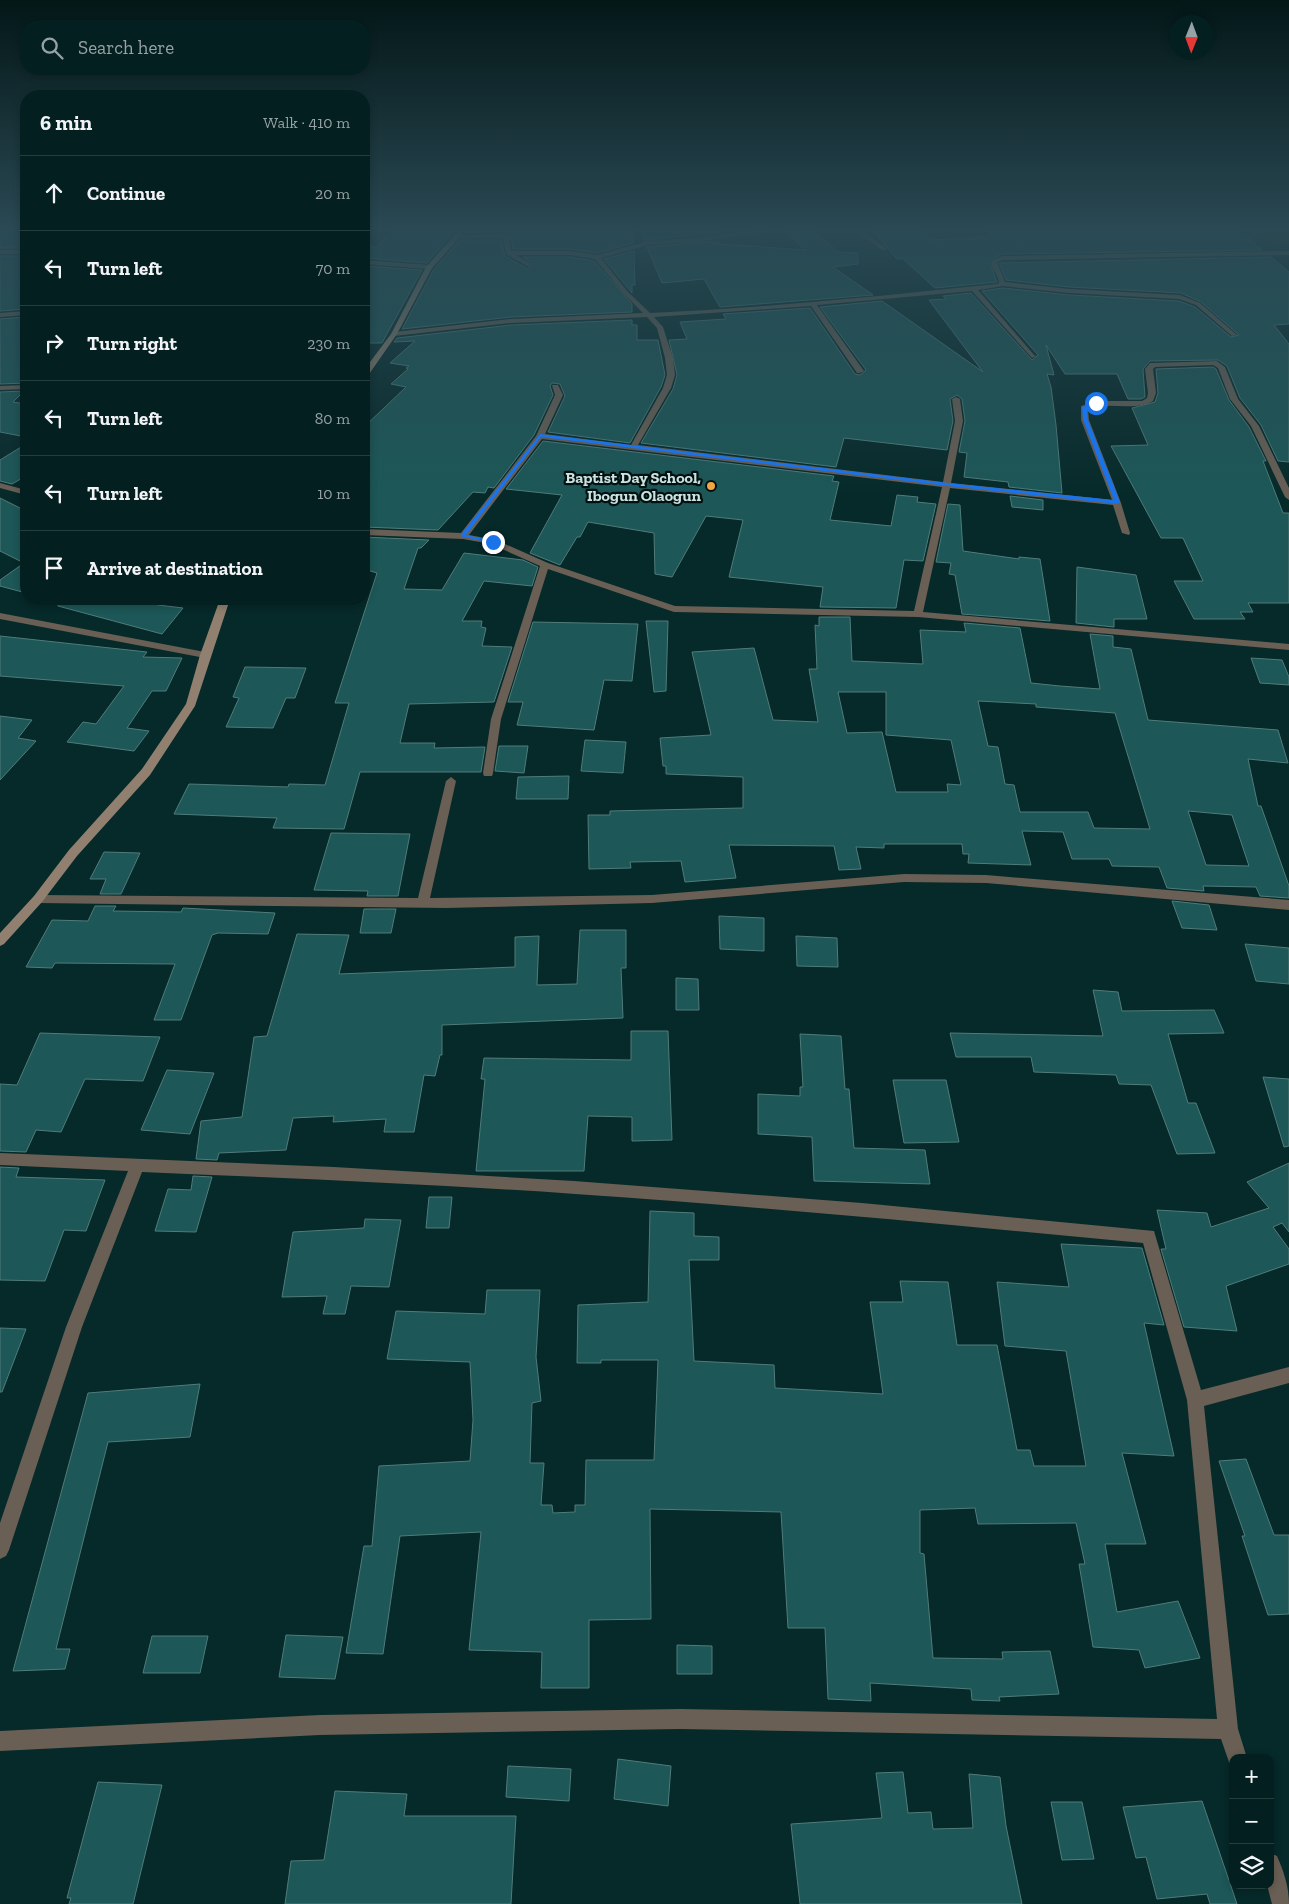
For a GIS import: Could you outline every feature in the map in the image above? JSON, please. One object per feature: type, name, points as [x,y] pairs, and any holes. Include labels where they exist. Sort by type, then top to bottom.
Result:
[{"type":"main road","points":[[370,367],[394,334],[402,319]]},
{"type":"main road","points":[[0,942],[74,853],[146,772],[191,704],[205,655],[223,605]]},
{"type":"street","points":[[394,334],[510,321],[569,319]]},
{"type":"street","points":[[634,448],[667,388],[671,375],[660,327],[651,319]]},
{"type":"street","points":[[823,319],[860,371]]},
{"type":"street","points":[[1000,319],[1032,356]]},
{"type":"street","points":[[1215,319],[1234,335]]},
{"type":"street","points":[[1126,533],[1117,502],[1085,420],[1084,408],[1096,403],[1143,403],[1150,399],[1152,393],[1149,369],[1153,365],[1168,363],[1214,363],[1221,367],[1234,398],[1255,426],[1289,496]]},
{"type":"street","points":[[0,388],[20,387]]},
{"type":"street","points":[[463,536],[540,436],[559,396],[554,387]]},
{"type":"street","points":[[918,614],[948,485],[959,421],[956,399]]},
{"type":"street","points":[[540,436],[948,485],[1117,502]]},
{"type":"street","points":[[0,485],[20,491]]},
{"type":"street","points":[[370,532],[463,536],[493,542],[545,565],[674,609],[701,612],[918,614],[1289,648]]},
{"type":"street","points":[[488,773],[496,719],[545,565]]},
{"type":"street","points":[[0,616],[205,655]]},
{"type":"street","points":[[423,903],[450,782]]},
{"type":"street","points":[[38,898],[423,903],[652,899],[904,878],[986,880],[1289,905]]},
{"type":"street","points":[[0,1158],[137,1166],[381,1176],[610,1190],[815,1204],[1149,1236],[1195,1400],[1228,1729],[1236,1754]]},
{"type":"street","points":[[0,1550],[74,1327],[137,1166]]},
{"type":"street","points":[[1195,1400],[1289,1375]]},
{"type":"street","points":[[0,1741],[320,1725],[680,1719],[1228,1729]]},
{"type":"street","points":[[1274,1876],[1283,1904]]},
{"type":"building","points":[[0,319],[20,319],[20,383],[0,384]]},
{"type":"building","points":[[370,319],[395,319],[382,343],[370,343]]},
{"type":"building","points":[[407,319],[494,319],[402,329]]},
{"type":"building","points":[[726,319],[817,319],[855,374],[860,375],[866,370],[829,319],[907,319],[983,372],[943,319],[995,319],[1032,360],[1038,355],[1006,319],[1209,319],[1231,337],[1239,335],[1220,319],[1289,319],[1289,324],[1274,325],[1289,344],[1289,462],[1278,461],[1261,425],[1240,398],[1227,366],[1218,360],[1150,361],[1143,369],[1145,397],[1141,399],[1128,399],[1117,374],[1065,374],[1046,345],[1054,375],[1047,374],[1051,387],[1056,425],[1062,493],[1009,487],[1008,482],[964,477],[967,453],[959,452],[965,421],[962,399],[957,395],[950,399],[953,421],[947,450],[844,438],[836,467],[641,443],[673,389],[677,375],[669,340],[687,339],[680,322]]},
{"type":"building","points":[[632,320],[632,325],[637,325],[637,340],[658,340],[665,375],[661,387],[630,443],[548,432],[565,396],[560,384],[552,383],[550,386],[553,395],[534,435],[494,488],[488,487],[485,493],[473,492],[438,530],[370,527],[370,421],[406,387],[391,384],[409,366],[390,363],[415,341],[394,342],[397,338],[511,325]]},
{"type":"building","points":[[1213,367],[1216,369],[1229,400],[1249,427],[1266,461],[1263,461],[1283,513],[1289,513],[1289,603],[1248,603],[1253,612],[1240,612],[1245,619],[1194,619],[1174,581],[1203,581],[1183,538],[1161,538],[1111,446],[1148,445],[1132,408],[1155,402],[1158,393],[1156,369]]},
{"type":"building","points":[[20,391],[20,395],[13,402],[20,403],[20,436],[0,432],[0,392]]},
{"type":"building","points":[[543,441],[834,476],[832,481],[839,482],[830,520],[891,526],[897,495],[918,497],[917,502],[936,504],[923,561],[904,560],[896,608],[820,607],[823,587],[729,577],[743,520],[706,516],[672,577],[655,574],[654,533],[588,522],[560,565],[530,553],[562,495],[506,489]]},
{"type":"building","points":[[20,448],[20,479],[12,484],[0,481],[0,460]]},
{"type":"building","points":[[1010,496],[1043,500],[1043,510],[1012,507]]},
{"type":"building","points":[[0,498],[20,508],[20,561],[0,551]]},
{"type":"building","points":[[948,504],[960,505],[963,551],[1019,559],[1019,557],[1040,559],[1050,621],[962,614],[955,575],[949,574],[951,563],[936,562]]},
{"type":"building","points":[[370,537],[429,540],[421,548],[418,548],[404,589],[442,590],[464,553],[523,560],[538,567],[532,586],[484,581],[462,621],[482,621],[481,627],[486,628],[482,646],[512,647],[494,702],[409,704],[400,743],[435,743],[434,748],[485,747],[481,772],[360,772],[344,829],[273,828],[277,818],[174,814],[189,784],[288,787],[289,784],[325,785],[349,703],[335,703],[367,605],[370,605],[370,595],[377,573],[370,571]]},
{"type":"building","points":[[20,566],[20,591],[0,586],[0,580]]},
{"type":"building","points":[[1077,567],[1136,575],[1147,619],[1114,619],[1114,627],[1076,623]]},
{"type":"building","points":[[158,605],[183,608],[162,634],[58,606]]},
{"type":"building","points":[[819,617],[850,617],[852,661],[923,664],[920,630],[966,632],[964,623],[1020,628],[1031,683],[1100,689],[1090,634],[1113,636],[1113,647],[1131,649],[1148,720],[1278,730],[1288,763],[1248,759],[1258,806],[1261,806],[1289,886],[1289,898],[1260,896],[1256,887],[1203,886],[1204,891],[1167,888],[1159,867],[1112,866],[1109,859],[1072,859],[1063,832],[1022,831],[1031,865],[968,863],[969,854],[963,854],[962,844],[884,844],[884,848],[856,847],[861,869],[839,870],[834,846],[729,845],[736,878],[685,882],[681,861],[630,862],[631,868],[589,869],[588,815],[610,815],[610,811],[743,808],[743,777],[666,774],[666,766],[663,766],[660,738],[711,735],[692,652],[754,648],[773,720],[818,722],[809,669],[817,669],[815,625],[819,626]],"holes":[[[838,692],[886,692],[886,735],[951,740],[961,785],[947,784],[948,792],[896,792],[882,732],[847,733]],[[978,701],[1036,704],[1036,707],[1115,713],[1150,829],[1094,828],[1088,812],[1020,812],[1014,785],[1005,784],[998,747],[988,746]],[[1188,811],[1232,815],[1249,866],[1206,865]]]},
{"type":"building","points":[[646,621],[668,621],[666,691],[654,692]]},
{"type":"building","points":[[533,622],[638,624],[632,681],[604,680],[594,730],[517,725],[523,702],[508,702]]},
{"type":"building","points":[[0,636],[147,652],[143,657],[182,658],[166,691],[152,691],[127,728],[149,731],[134,751],[67,742],[83,722],[96,724],[124,686],[0,676]]},
{"type":"building","points":[[1251,658],[1282,660],[1289,677],[1289,685],[1260,683]]},
{"type":"building","points":[[245,667],[306,668],[295,698],[286,698],[273,728],[226,727],[239,698],[233,697]]},
{"type":"building","points":[[0,716],[32,720],[18,738],[36,741],[0,780]]},
{"type":"building","points":[[585,740],[626,742],[623,773],[581,771]]},
{"type":"building","points":[[499,746],[528,746],[524,773],[495,771]]},
{"type":"building","points":[[569,776],[568,799],[516,799],[518,777]]},
{"type":"building","points":[[331,833],[410,834],[398,896],[367,896],[368,891],[314,890]]},
{"type":"building","points":[[104,852],[140,853],[121,894],[100,894],[106,879],[90,879]]},
{"type":"building","points":[[1172,901],[1209,905],[1217,930],[1182,928]]},
{"type":"building","points":[[95,906],[116,906],[113,911],[181,912],[183,908],[275,913],[268,934],[218,933],[212,935],[181,1020],[154,1020],[175,964],[55,963],[52,968],[26,967],[52,920],[88,921]]},
{"type":"building","points":[[364,909],[396,909],[391,933],[360,933]]},
{"type":"building","points":[[719,916],[764,918],[764,951],[720,949]]},
{"type":"building","points":[[580,930],[626,930],[626,968],[621,968],[623,1018],[442,1025],[442,1055],[440,1055],[435,1076],[424,1075],[414,1132],[384,1132],[386,1119],[333,1122],[334,1116],[293,1118],[286,1150],[219,1153],[217,1160],[196,1159],[201,1121],[242,1117],[254,1037],[267,1036],[297,934],[349,935],[339,974],[515,967],[515,937],[539,936],[537,985],[577,984]]},
{"type":"building","points":[[796,936],[837,938],[838,967],[797,966]]},
{"type":"building","points":[[1245,944],[1289,948],[1289,984],[1256,981]]},
{"type":"building","points":[[676,978],[698,979],[699,1010],[676,1010]]},
{"type":"building","points":[[1093,990],[1118,992],[1122,1011],[1214,1010],[1224,1033],[1168,1034],[1188,1103],[1196,1103],[1215,1153],[1177,1154],[1151,1085],[1119,1084],[1116,1075],[1034,1072],[1031,1057],[956,1057],[950,1033],[1103,1036]]},
{"type":"building","points":[[631,1031],[668,1031],[672,1140],[632,1141],[632,1117],[588,1116],[584,1171],[476,1171],[485,1079],[481,1079],[484,1058],[631,1060]]},
{"type":"building","points":[[40,1033],[160,1037],[143,1081],[85,1079],[61,1132],[36,1130],[26,1152],[0,1151],[0,1084],[17,1085]]},
{"type":"building","points":[[800,1034],[841,1036],[845,1089],[849,1089],[854,1148],[925,1150],[930,1184],[814,1181],[812,1137],[758,1134],[758,1094],[800,1096],[800,1087],[803,1087]]},
{"type":"building","points":[[167,1070],[214,1073],[190,1134],[141,1130]]},
{"type":"building","points":[[1263,1077],[1289,1079],[1289,1146],[1284,1147]]},
{"type":"building","points":[[893,1080],[946,1080],[959,1142],[904,1143]]},
{"type":"building","points":[[1289,1163],[1289,1232],[1282,1223],[1273,1227],[1289,1249],[1289,1264],[1226,1286],[1237,1331],[1184,1327],[1161,1249],[1166,1249],[1157,1210],[1207,1213],[1211,1227],[1269,1208],[1247,1182]]},
{"type":"building","points":[[0,1167],[19,1168],[16,1177],[105,1180],[86,1231],[64,1230],[45,1281],[0,1280]]},
{"type":"building","points":[[193,1176],[212,1177],[196,1232],[155,1231],[168,1189],[191,1190]]},
{"type":"building","points":[[429,1197],[452,1197],[449,1228],[426,1228]]},
{"type":"building","points":[[650,1211],[694,1213],[694,1236],[719,1237],[719,1260],[689,1260],[694,1361],[774,1365],[775,1388],[883,1394],[870,1302],[903,1302],[900,1281],[948,1282],[957,1345],[997,1345],[1017,1450],[1030,1450],[1034,1466],[1086,1466],[1066,1351],[1005,1346],[997,1282],[1069,1287],[1061,1244],[1142,1248],[1164,1325],[1144,1323],[1174,1456],[1122,1453],[1146,1544],[1105,1544],[1117,1612],[1178,1601],[1200,1658],[1145,1668],[1139,1650],[1093,1647],[1079,1564],[1085,1564],[1076,1523],[978,1524],[975,1508],[920,1510],[920,1553],[924,1554],[933,1658],[1003,1659],[1002,1652],[1050,1651],[1059,1694],[999,1697],[1000,1701],[972,1700],[971,1689],[870,1683],[871,1701],[828,1699],[825,1628],[788,1628],[781,1512],[650,1509],[651,1619],[589,1620],[589,1688],[541,1688],[542,1652],[469,1650],[481,1532],[400,1536],[383,1654],[346,1653],[364,1546],[372,1546],[379,1466],[470,1461],[473,1420],[470,1362],[387,1359],[396,1311],[485,1314],[487,1290],[540,1290],[536,1357],[541,1401],[532,1403],[530,1463],[544,1463],[541,1505],[552,1505],[553,1513],[575,1512],[575,1505],[585,1505],[586,1460],[654,1460],[658,1360],[601,1360],[601,1363],[577,1363],[578,1305],[648,1302]]},
{"type":"building","points":[[365,1219],[401,1220],[389,1287],[351,1286],[345,1314],[323,1314],[327,1296],[282,1297],[293,1232],[364,1228]]},
{"type":"building","points":[[0,1328],[26,1329],[2,1392],[0,1392]]},
{"type":"building","points":[[200,1384],[190,1437],[108,1442],[56,1649],[70,1649],[65,1669],[13,1671],[88,1393]]},
{"type":"building","points":[[1246,1459],[1274,1535],[1289,1535],[1289,1614],[1268,1615],[1242,1536],[1245,1536],[1219,1461]]},
{"type":"building","points":[[286,1635],[343,1637],[335,1679],[279,1677]]},
{"type":"building","points":[[152,1636],[208,1636],[200,1673],[143,1673]]},
{"type":"building","points":[[677,1645],[712,1646],[712,1674],[677,1674]]},
{"type":"building","points":[[618,1759],[671,1766],[668,1806],[614,1799]]},
{"type":"building","points":[[508,1766],[571,1769],[569,1801],[506,1797]]},
{"type":"building","points":[[903,1772],[908,1813],[931,1812],[933,1829],[973,1828],[969,1774],[1000,1777],[1006,1826],[1022,1904],[800,1904],[791,1824],[882,1818],[876,1773]]},
{"type":"building","points":[[98,1782],[162,1785],[133,1904],[69,1904],[71,1898],[67,1898]]},
{"type":"building","points":[[335,1791],[407,1794],[404,1816],[516,1816],[511,1904],[285,1904],[291,1861],[324,1860]]},
{"type":"building","points":[[1202,1801],[1229,1880],[1229,1889],[1232,1889],[1237,1904],[1210,1904],[1207,1894],[1157,1899],[1146,1857],[1136,1858],[1123,1807]]},
{"type":"building","points":[[1051,1802],[1082,1802],[1094,1859],[1062,1860]]},
{"type":"place","name":"Baptist Day School, Ibogun Olaogun","points":[[711,486]]},
{"type":"route","points":[[493,542],[463,536],[540,436],[762,461],[948,485],[1117,502],[1085,420],[1084,408],[1096,403]]}]
